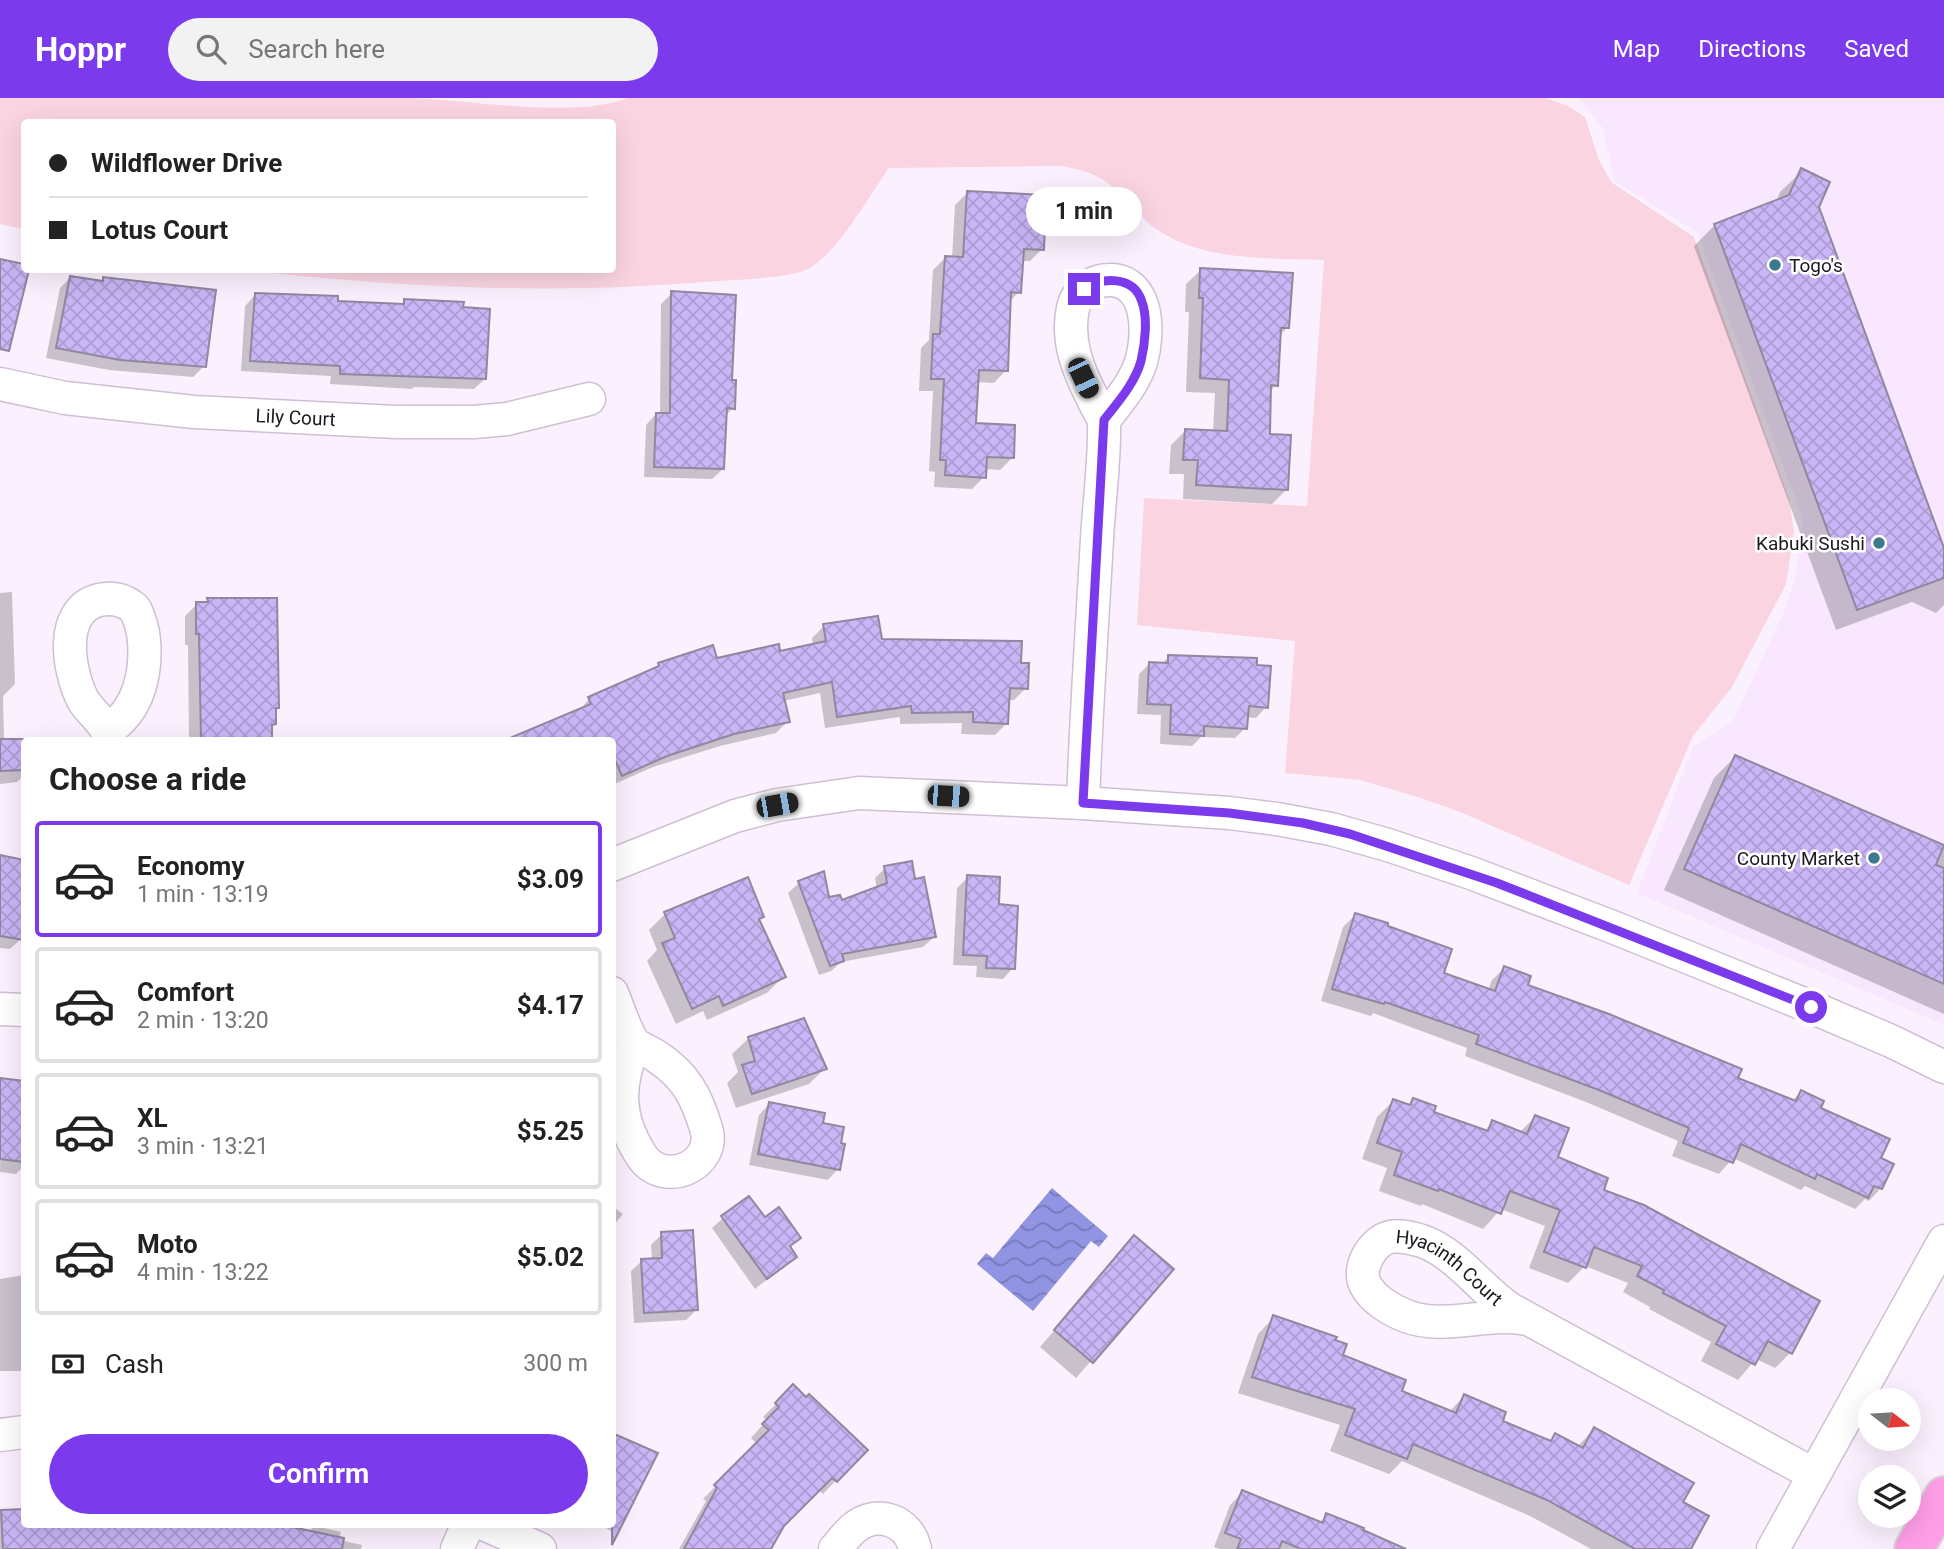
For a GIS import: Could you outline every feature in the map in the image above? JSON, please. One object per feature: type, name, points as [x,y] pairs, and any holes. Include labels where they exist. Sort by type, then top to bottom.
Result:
[{"type":"highway","points":[[1914,1549],[1944,1496]]},
{"type":"street","name":"Lily Court","points":[[0,384],[65,398],[183,411],[396,422],[474,422],[507,419],[589,399]]},
{"type":"street","points":[[1083,803],[1104,420]]},
{"type":"street","points":[[616,863],[735,816],[820,797],[859,793],[1083,803],[1277,819],[1331,829],[1464,871],[1610,926],[1881,1037],[1944,1067]]},
{"type":"street","points":[[616,1002],[634,1043]]},
{"type":"street","points":[[0,1009],[21,1010]]},
{"type":"street","name":"Hyacinth Court","points":[[1528,1319],[1489,1316],[1433,1321],[1407,1316],[1382,1303],[1371,1293],[1364,1282],[1364,1266],[1376,1246],[1390,1237],[1413,1238],[1441,1249],[1497,1299],[1528,1319],[1814,1474]]},
{"type":"street","points":[[1773,1549],[1944,1241]]},
{"type":"street","points":[[0,1435],[21,1432]]},
{"type":"street","points":[[835,1549],[855,1527],[868,1520],[881,1518],[891,1519],[909,1532],[915,1549]]},
{"type":"street","points":[[457,1549],[466,1528]]},
{"type":"street","points":[[493,1528],[540,1549]]},
{"type":"shaded area","points":[[0,98],[411,98],[551,108],[605,104],[628,98],[1545,98],[1568,106],[1585,117],[1599,160],[1611,182],[1694,237],[1789,499],[1794,532],[1786,584],[1732,687],[1693,736],[1629,885],[1460,812],[1418,797],[1360,780],[1285,773],[1295,641],[1137,625],[1144,498],[1307,506],[1324,260],[1235,256],[1191,246],[1152,226],[1117,190],[1102,179],[1084,171],[1061,166],[889,168],[829,252],[806,270],[776,276],[598,288],[481,288],[276,273],[616,273],[616,119],[21,119],[21,228],[0,224]]},
{"type":"shaded area","points":[[1579,98],[1944,98],[1944,1025],[1637,893],[1693,747],[1734,719],[1784,612],[1795,579],[1803,519],[1697,232],[1614,181],[1603,128]]},
{"type":"water","points":[[1052,1188],[1108,1236],[1099,1247],[1091,1241],[1033,1311],[977,1264],[986,1253],[993,1258]]},
{"type":"building","points":[[1801,168],[1830,182],[1819,207],[1944,548],[1944,578],[1857,610],[1714,224],[1789,195]]},
{"type":"building","points":[[967,191],[1046,195],[1044,250],[1024,249],[1021,293],[1011,292],[1008,371],[979,370],[976,423],[1015,425],[1014,458],[987,457],[986,478],[945,475],[946,460],[940,460],[944,379],[931,379],[933,334],[940,334],[945,256],[963,257]]},
{"type":"building","points":[[0,259],[21,263],[21,273],[28,273],[9,351],[0,349]]},
{"type":"building","points":[[1200,268],[1293,273],[1289,328],[1281,328],[1278,386],[1271,385],[1270,434],[1291,435],[1288,490],[1196,485],[1198,460],[1183,460],[1185,429],[1227,431],[1229,380],[1200,378],[1203,298],[1199,298]]},
{"type":"building","points":[[70,276],[103,281],[103,277],[216,290],[206,367],[120,360],[56,348]]},
{"type":"building","points":[[671,291],[736,295],[732,380],[736,380],[735,409],[727,408],[724,469],[654,467],[656,413],[670,413]]},
{"type":"building","points":[[255,293],[338,296],[338,301],[404,304],[404,299],[464,302],[463,307],[490,309],[486,379],[340,374],[340,366],[250,361]]},
{"type":"building","points":[[207,598],[277,598],[279,708],[276,708],[276,724],[272,725],[272,737],[201,737],[196,602],[208,602]]},
{"type":"building","points":[[878,616],[882,639],[1022,641],[1021,663],[1029,663],[1028,689],[1010,688],[1008,724],[973,722],[973,712],[912,713],[911,706],[837,717],[832,682],[783,693],[790,722],[734,734],[667,756],[622,776],[616,762],[616,737],[512,737],[591,704],[588,697],[659,666],[658,663],[713,645],[717,658],[779,644],[780,651],[826,641],[823,624]]},
{"type":"building","points":[[1168,655],[1257,658],[1257,665],[1271,666],[1268,708],[1249,706],[1247,729],[1204,726],[1204,736],[1170,734],[1171,705],[1147,704],[1149,662],[1168,663]]},
{"type":"building","points":[[0,739],[21,739],[21,770],[0,771]]},
{"type":"building","points":[[1735,755],[1944,845],[1936,865],[1944,868],[1944,984],[1684,869]]},
{"type":"building","points":[[0,855],[21,859],[21,940],[0,936]]},
{"type":"building","points":[[912,861],[915,879],[924,877],[936,937],[842,954],[844,961],[830,966],[798,881],[824,871],[829,897],[840,895],[842,900],[887,883],[884,866]]},
{"type":"building","points":[[967,875],[1000,877],[999,904],[1018,906],[1015,969],[986,968],[987,956],[963,955]]},
{"type":"building","points":[[748,877],[764,917],[759,919],[786,977],[723,1006],[719,996],[692,1009],[662,943],[675,938],[664,912]]},
{"type":"building","points":[[1355,913],[1388,923],[1388,926],[1452,949],[1444,973],[1495,991],[1504,966],[1531,976],[1528,985],[1609,1014],[1742,1069],[1738,1078],[1796,1101],[1801,1090],[1824,1101],[1821,1108],[1890,1139],[1881,1158],[1894,1164],[1882,1189],[1874,1186],[1868,1198],[1817,1174],[1815,1179],[1741,1144],[1733,1163],[1683,1143],[1689,1128],[1599,1090],[1476,1044],[1479,1035],[1385,1002],[1384,1004],[1332,989]]},
{"type":"building","points":[[804,1018],[827,1069],[752,1094],[742,1065],[755,1061],[748,1037]]},
{"type":"building","points":[[0,1078],[21,1081],[21,1162],[0,1159]]},
{"type":"building","points":[[1413,1098],[1436,1106],[1434,1112],[1488,1131],[1492,1120],[1527,1134],[1535,1115],[1569,1128],[1558,1157],[1608,1178],[1604,1190],[1644,1205],[1820,1301],[1792,1354],[1768,1341],[1755,1365],[1716,1344],[1726,1326],[1637,1276],[1642,1266],[1594,1247],[1586,1268],[1544,1252],[1560,1210],[1510,1191],[1501,1214],[1439,1189],[1438,1191],[1394,1175],[1402,1152],[1377,1143],[1393,1099],[1410,1105]]},
{"type":"building","points":[[769,1102],[825,1113],[823,1123],[844,1127],[841,1143],[845,1144],[840,1170],[758,1154]]},
{"type":"building","points":[[749,1196],[765,1217],[779,1207],[801,1238],[790,1246],[797,1257],[767,1279],[721,1216]]},
{"type":"building","points":[[693,1230],[698,1310],[644,1313],[641,1259],[662,1258],[661,1232]]},
{"type":"building","points":[[1134,1235],[1174,1269],[1093,1363],[1054,1330]]},
{"type":"building","points":[[1273,1315],[1337,1337],[1335,1340],[1347,1344],[1343,1355],[1406,1380],[1402,1391],[1456,1413],[1464,1394],[1506,1412],[1503,1421],[1551,1441],[1555,1433],[1583,1448],[1594,1427],[1694,1483],[1683,1502],[1709,1516],[1691,1549],[1635,1549],[1547,1500],[1413,1444],[1407,1459],[1345,1435],[1355,1409],[1252,1377]]},
{"type":"building","points":[[793,1384],[806,1397],[809,1394],[868,1450],[837,1482],[832,1478],[784,1526],[771,1549],[684,1549],[717,1488],[714,1485],[769,1430],[762,1424],[779,1407],[775,1403]]},
{"type":"building","points":[[616,1435],[658,1453],[612,1545],[612,1528],[616,1528]]},
{"type":"building","points":[[1242,1490],[1323,1523],[1326,1513],[1406,1549],[1301,1549],[1282,1541],[1279,1549],[1237,1549],[1241,1539],[1225,1533]]},
{"type":"building","points":[[21,1509],[21,1528],[297,1528],[344,1538],[342,1549],[3,1549],[1,1510]]},
{"type":"place","name":"Togo's","points":[[1775,265]]},
{"type":"place","name":"Kabuki Sushi","points":[[1879,543]]},
{"type":"place","name":"County Market","points":[[1874,858]]},
{"type":"route","points":[[1084,289],[1100,280],[1113,280],[1123,282],[1138,293],[1143,302],[1144,344],[1141,362],[1134,377],[1104,420],[1083,803],[1229,813],[1303,823],[1350,834],[1497,883],[1811,1007]]}]
